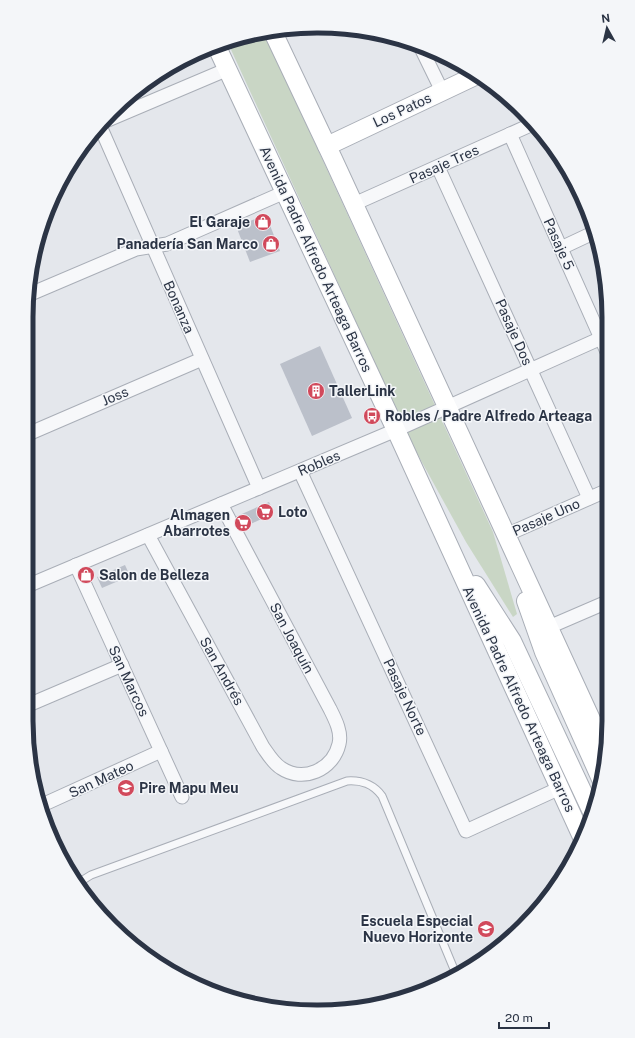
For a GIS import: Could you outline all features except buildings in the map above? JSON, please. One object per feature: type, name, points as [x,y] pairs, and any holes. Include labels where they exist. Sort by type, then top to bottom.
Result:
[{"type":"main road","points":[[275,36],[354,204],[601,742]]},
{"type":"main road","name":"Avenida Padre Alfredo Arteaga Barros","points":[[219,51],[396,430],[579,831]]},
{"type":"main road","name":"Los Patos","points":[[327,146],[471,78]]},
{"type":"main road","points":[[506,535],[544,652],[598,772]]},
{"type":"main road","name":"Avenida Padre Alfredo Arteaga Barros","points":[[455,560],[497,616],[512,641],[589,805]]},
{"type":"street","points":[[424,54],[442,91]]},
{"type":"street","points":[[115,117],[228,69]]},
{"type":"street","name":"Pasaje Tres","points":[[354,204],[528,126]]},
{"type":"street","name":"Bonanza","points":[[103,132],[259,488]]},
{"type":"street","name":"Pasaje 5","points":[[510,134],[561,248],[602,331]]},
{"type":"street","name":"Pasaje Dos","points":[[438,167],[589,498]]},
{"type":"street","points":[[34,291],[136,249],[166,244],[285,192]]},
{"type":"street","points":[[561,248],[589,235]]},
{"type":"street","name":"Robles","points":[[33,583],[396,430],[602,338]]},
{"type":"street","name":"Joss","points":[[33,432],[202,359]]},
{"type":"street","name":"Pasaje Norte","points":[[300,471],[466,831],[560,788]]},
{"type":"street","name":"Pasaje Uno","points":[[506,535],[602,493]]},
{"type":"street","name":"San Joaquín","points":[[221,504],[330,709],[338,727],[339,744],[333,758],[319,771]]},
{"type":"street","name":"San Andrés","points":[[148,535],[263,747],[274,763],[282,769],[295,773],[307,775],[319,771]]},
{"type":"street","name":"San Marcos","points":[[76,565],[182,797]]},
{"type":"street","points":[[549,627],[602,604]]},
{"type":"street","points":[[33,703],[122,664]]},
{"type":"street","name":"San Mateo","points":[[46,803],[161,751]]},
{"type":"lane","points":[[82,880],[91,875],[347,781],[363,782],[371,785],[382,796],[454,970]]},
{"type":"green space","points":[[266,37],[493,532],[517,614],[513,617],[466,542],[413,446],[230,47]]},
{"type":"place","name":"El Garaje","points":[[263,222]]},
{"type":"place","name":"Panadería San Marco","points":[[271,244]]},
{"type":"place","name":"TallerLink","points":[[316,391]]},
{"type":"place","name":"Robles / Padre Alfredo Arteaga","points":[[372,416]]},
{"type":"place","name":"Loto","points":[[265,512]]},
{"type":"place","name":"Almagen Abarrotes","points":[[243,523]]},
{"type":"place","name":"Salon de Belleza","points":[[86,575]]},
{"type":"place","name":"Pire Mapu Meu","points":[[126,788]]},
{"type":"place","name":"Escuela Especial Nuevo Horizonte","points":[[486,929]]}]
